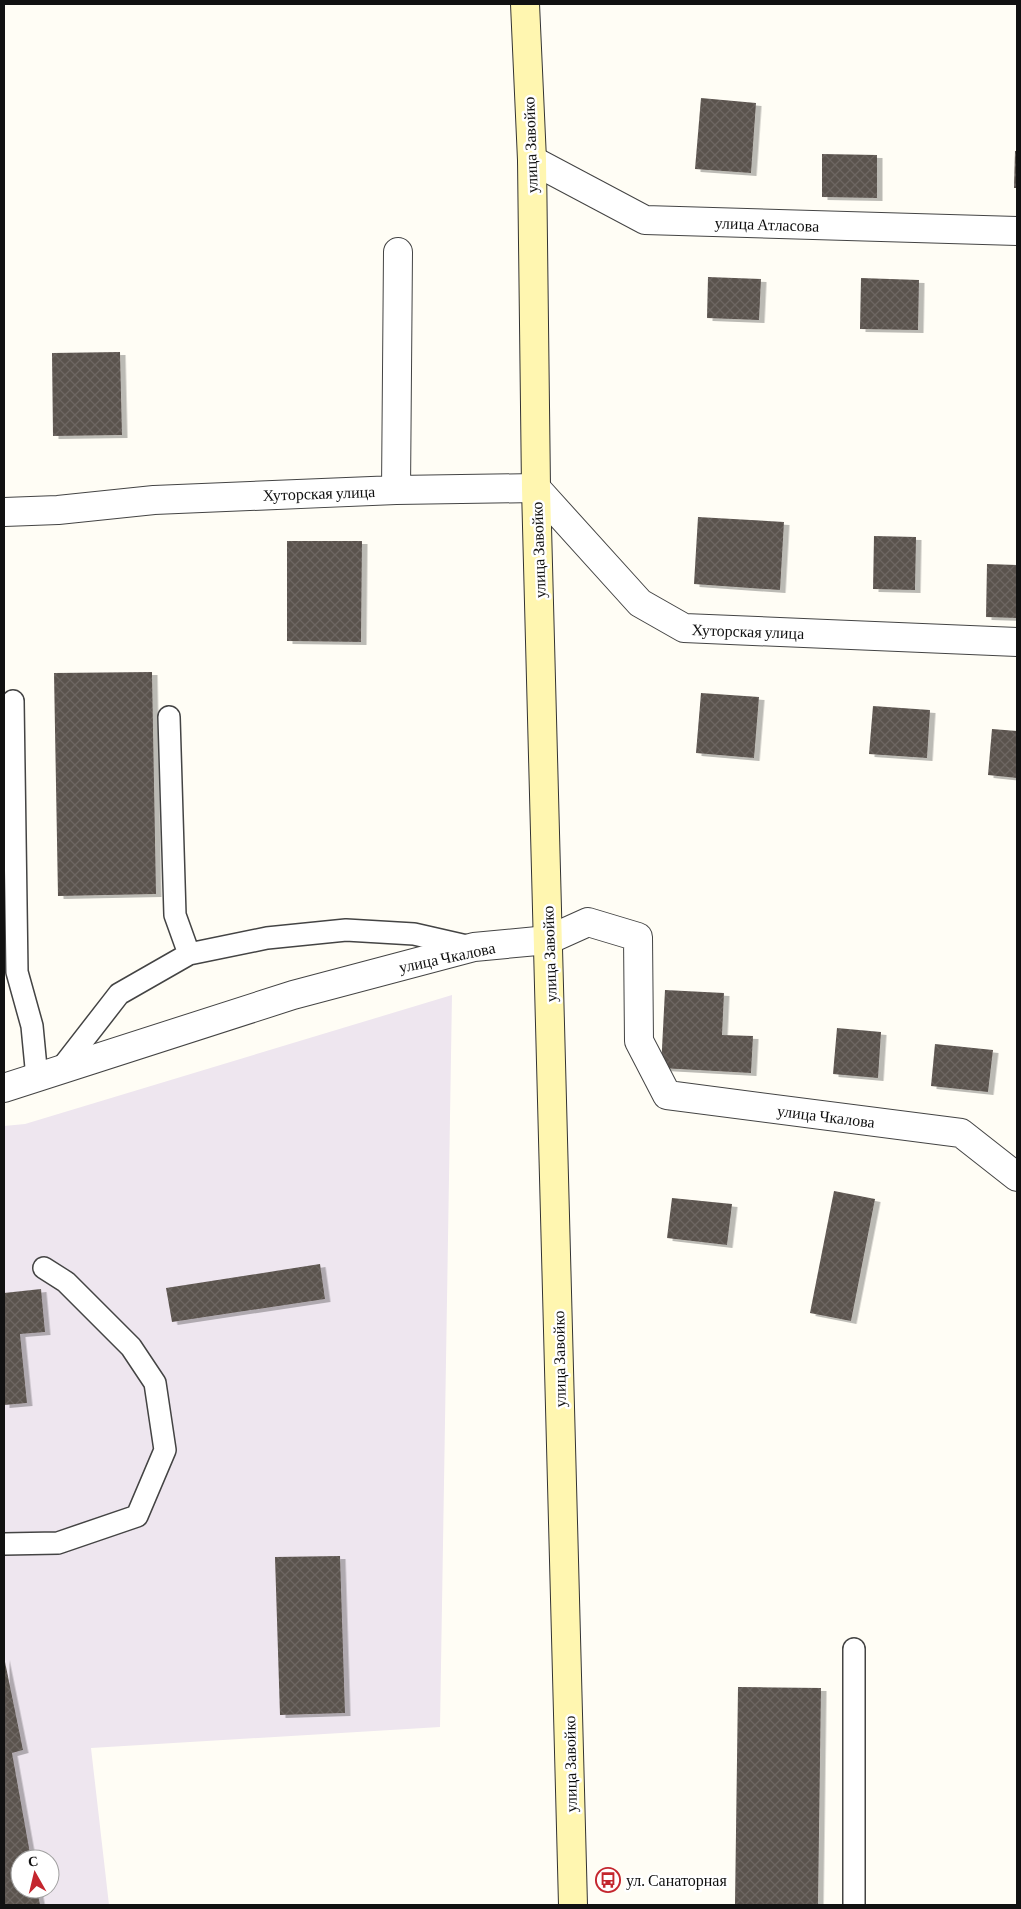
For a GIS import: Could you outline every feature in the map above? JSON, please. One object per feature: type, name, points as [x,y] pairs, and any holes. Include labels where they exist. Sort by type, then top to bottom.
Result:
[{"type":"main road","name":"улица Завойко","points":[[525,4],[532,160],[536,488],[573,1905]]},
{"type":"street","name":"улица Атласова","points":[[532,160],[646,220],[1017,231]]},
{"type":"street","name":"Хуторская улица","points":[[4,512],[58,510],[154,500],[396,490],[398,252]]},
{"type":"street","points":[[396,490],[536,488]]},
{"type":"street","name":"Хуторская улица","points":[[536,488],[640,603],[684,628],[1017,642]]},
{"type":"street","name":"улица Чкалова","points":[[4,1088],[293,995],[474,947],[548,940],[588,922],[638,937],[639,1041],[667,1095],[961,1133],[1017,1177]]},
{"type":"lane","points":[[13,701],[17,972],[48,1074],[119,994],[190,954],[267,938],[346,930],[414,934],[474,947]]},
{"type":"lane","points":[[169,717],[175,915],[190,954]]},
{"type":"lane","points":[[4,1544],[58,1543],[137,1516],[164,1450],[155,1383],[131,1347],[66,1282],[44,1268]]},
{"type":"lane","points":[[854,1649],[854,1905]]},
{"type":"shaded area","points":[[452,995],[440,1727],[91,1748],[109,1905],[4,1905],[4,1126],[25,1124]]},
{"type":"building","points":[[701,98],[756,103],[751,173],[695,169]]},
{"type":"building","points":[[1015,151],[1017,151],[1017,188],[1014,188]]},
{"type":"building","points":[[822,154],[877,155],[877,198],[822,197]]},
{"type":"building","points":[[708,277],[761,279],[759,320],[707,318]]},
{"type":"building","points":[[861,278],[919,280],[918,330],[860,329]]},
{"type":"building","points":[[120,352],[122,435],[53,436],[52,353]]},
{"type":"building","points":[[698,517],[784,522],[780,590],[694,584]]},
{"type":"building","points":[[874,536],[916,537],[915,590],[873,589]]},
{"type":"building","points":[[287,541],[362,541],[361,642],[287,641]]},
{"type":"building","points":[[987,564],[1017,565],[1017,618],[986,617]]},
{"type":"building","points":[[152,672],[156,894],[58,896],[54,673]]},
{"type":"building","points":[[701,693],[759,697],[754,758],[696,753]]},
{"type":"building","points":[[873,706],[930,710],[927,758],[869,754]]},
{"type":"building","points":[[992,729],[1017,731],[1017,778],[988,775]]},
{"type":"building","points":[[665,990],[724,993],[722,1035],[753,1036],[751,1073],[661,1068]]},
{"type":"building","points":[[837,1028],[881,1032],[878,1078],[833,1074]]},
{"type":"building","points":[[935,1044],[993,1050],[988,1092],[931,1086]]},
{"type":"building","points":[[834,1191],[875,1199],[851,1321],[810,1313]]},
{"type":"building","points":[[672,1198],[732,1204],[727,1245],[667,1238]]},
{"type":"building","points":[[320,1264],[325,1299],[172,1322],[166,1288]]},
{"type":"building","points":[[41,1289],[45,1332],[20,1334],[27,1403],[4,1405],[4,1293]]},
{"type":"building","points":[[340,1556],[345,1713],[280,1715],[275,1557]]},
{"type":"building","points":[[4,1657],[23,1750],[12,1753],[29,1849],[10,1849],[10,1899],[39,1899],[40,1905],[4,1905]]},
{"type":"building","points":[[738,1687],[821,1688],[818,1905],[735,1905]]},
{"type":"place","name":"ул. Санаторная","points":[[608,1880]]}]
